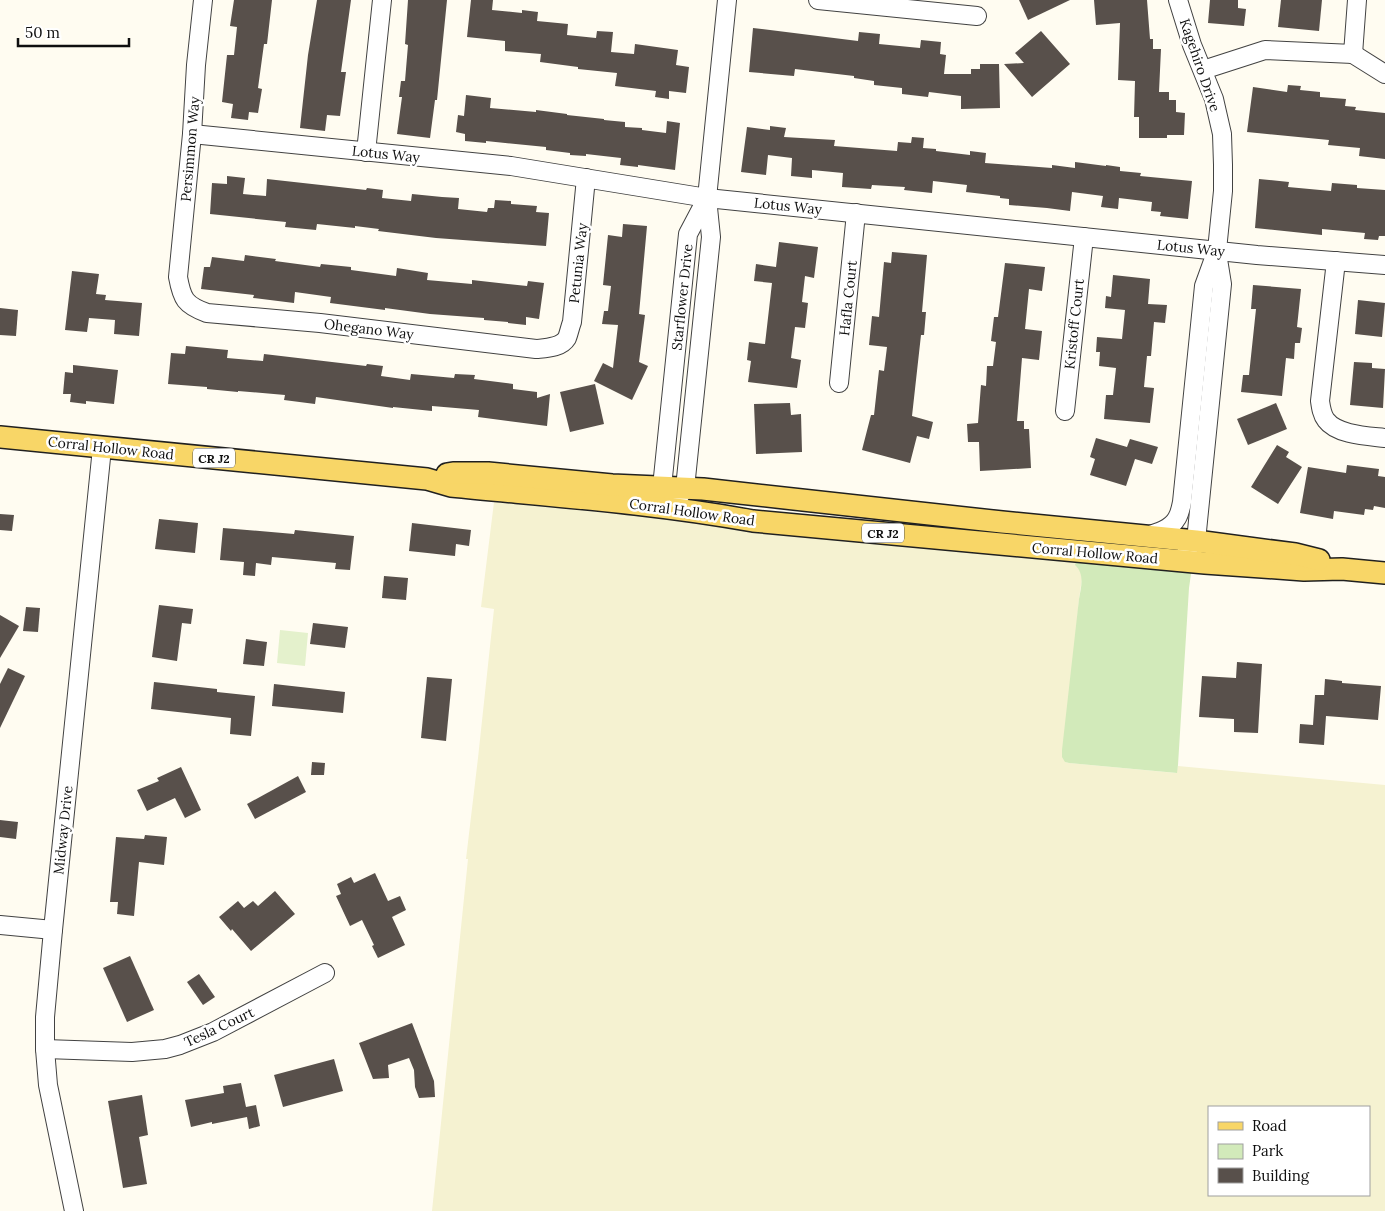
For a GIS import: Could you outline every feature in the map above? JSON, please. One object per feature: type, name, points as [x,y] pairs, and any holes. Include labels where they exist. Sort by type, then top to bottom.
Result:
[{"type":"main road","name":"Corral Hollow Road","points":[[0,437],[427,479],[451,486],[671,508],[753,521],[1205,563],[1304,570],[1342,568],[1385,573]]},
{"type":"main road","points":[[427,479],[453,473],[488,473],[612,485],[685,488],[1196,541],[1295,554],[1342,568]]},
{"type":"street","name":"Persimmon Way","points":[[183,297],[178,277],[203,0]]},
{"type":"street","points":[[366,152],[382,0]]},
{"type":"street","name":"Starflower Drive","points":[[671,508],[662,487],[688,234],[707,198],[727,0]]},
{"type":"street","points":[[818,0],[977,16]]},
{"type":"street","name":"Kagehiro Drive","points":[[1178,0],[1192,45],[1214,99],[1222,134],[1223,191],[1217,250]]},
{"type":"street","points":[[1353,54],[1358,0]]},
{"type":"street","points":[[1202,70],[1265,50],[1353,54],[1385,74]]},
{"type":"street","name":"Lotus Way","points":[[192,134],[511,166],[707,198],[1084,237],[1385,265]]},
{"type":"street","name":"Petunia Way","points":[[559,344],[566,339],[572,322],[586,178]]},
{"type":"street","points":[[671,508],[685,488],[711,237],[707,198]]},
{"type":"street","name":"Hafla Court","points":[[839,384],[856,213]]},
{"type":"street","name":"Kristoff Court","points":[[1065,410],[1084,237]]},
{"type":"street","points":[[1144,536],[1161,532],[1171,525],[1177,518],[1182,502],[1204,286],[1217,250]]},
{"type":"street","points":[[982,542],[1022,539],[1140,551],[1181,552],[1188,549],[1196,541],[1222,284],[1217,250]]},
{"type":"street","points":[[1336,261],[1320,402],[1322,413],[1326,421],[1344,432],[1385,438]]},
{"type":"street","name":"Ohegano Way","points":[[183,297],[194,308],[207,313],[320,323],[536,349],[550,348],[559,344]]},
{"type":"street","name":"Midway Drive","points":[[74,1211],[47,1076],[45,1049],[46,1005],[102,448]]},
{"type":"street","points":[[0,925],[53,930]]},
{"type":"street","name":"Tesla Court","points":[[45,1049],[132,1052],[165,1049],[180,1045],[213,1032],[325,973]]},
{"type":"shaded area","points":[[495,494],[1077,557],[1082,578],[1065,762],[1176,773],[1178,766],[1385,785],[1385,1211],[432,1211],[468,859],[466,859],[494,609],[481,607]]},
{"type":"green space","points":[[1077,557],[1192,567],[1177,773],[1069,763],[1065,762],[1062,757],[1081,585],[1080,572],[1075,565]]},
{"type":"green space","points":[[280,630],[308,633],[305,666],[277,663]]},
{"type":"building","points":[[234,0],[272,0],[267,44],[264,44],[258,88],[262,89],[258,113],[249,112],[248,120],[231,118],[233,104],[222,102],[227,55],[234,55],[237,27],[230,26]]},
{"type":"building","points":[[317,0],[351,0],[341,72],[346,72],[340,116],[327,115],[325,131],[300,128],[308,55]]},
{"type":"building","points":[[408,0],[447,0],[437,100],[435,100],[430,138],[397,134],[402,97],[399,97],[401,81],[405,81],[408,45],[405,44]]},
{"type":"building","points":[[471,0],[493,0],[492,10],[522,13],[522,10],[538,12],[537,21],[568,24],[567,35],[596,38],[597,31],[613,32],[611,52],[634,54],[635,44],[678,50],[676,65],[689,67],[686,93],[669,91],[669,99],[655,97],[656,91],[615,86],[617,73],[578,69],[578,67],[540,62],[541,54],[505,51],[505,41],[467,37]]},
{"type":"building","points":[[1019,0],[1070,0],[1028,20]]},
{"type":"building","points":[[1094,0],[1147,0],[1150,39],[1153,39],[1153,49],[1161,49],[1159,92],[1169,92],[1169,100],[1176,100],[1176,112],[1185,113],[1184,135],[1167,135],[1167,138],[1139,138],[1139,117],[1134,117],[1135,81],[1118,80],[1120,23],[1096,25]]},
{"type":"building","points":[[1210,0],[1238,0],[1238,8],[1246,9],[1244,26],[1208,23]]},
{"type":"building","points":[[1281,0],[1322,0],[1319,31],[1278,27]]},
{"type":"building","points":[[753,28],[858,41],[859,32],[880,34],[879,44],[920,48],[921,40],[941,42],[940,54],[946,55],[944,74],[971,74],[971,69],[980,69],[980,64],[999,64],[1000,108],[961,109],[961,96],[929,92],[928,97],[902,94],[902,88],[874,85],[874,81],[854,78],[854,76],[795,69],[794,76],[749,72]]},
{"type":"building","points":[[1041,31],[1070,64],[1032,97],[1004,64],[1024,63],[1015,53]]},
{"type":"building","points":[[1288,85],[1301,86],[1300,90],[1320,92],[1320,97],[1346,99],[1345,106],[1356,107],[1355,110],[1385,113],[1385,159],[1359,156],[1360,148],[1328,145],[1329,140],[1247,132],[1253,87],[1287,92]]},
{"type":"building","points":[[466,95],[491,98],[490,108],[536,112],[536,110],[625,122],[625,127],[642,128],[642,130],[666,133],[667,121],[680,123],[675,170],[638,165],[638,167],[620,165],[621,158],[586,154],[586,156],[570,155],[570,153],[546,150],[546,147],[486,141],[486,143],[465,141],[465,134],[456,132],[458,115],[464,116]]},
{"type":"building","points":[[770,126],[786,128],[784,137],[835,140],[834,146],[897,151],[898,142],[911,143],[912,137],[924,138],[923,148],[970,155],[970,151],[986,153],[985,163],[1052,168],[1052,165],[1075,168],[1075,162],[1120,167],[1120,171],[1141,173],[1140,176],[1192,181],[1188,219],[1160,216],[1161,212],[1151,211],[1152,202],[1119,198],[1118,209],[1101,207],[1103,196],[1072,192],[1070,211],[1009,205],[1009,199],[1000,198],[1000,196],[966,192],[967,185],[933,181],[932,193],[904,190],[905,187],[872,185],[871,189],[842,187],[843,173],[812,170],[812,178],[791,176],[792,158],[768,155],[766,175],[741,172],[747,127],[770,130]]},
{"type":"building","points":[[227,176],[245,178],[243,194],[266,196],[267,179],[366,190],[367,188],[383,190],[382,198],[411,201],[412,194],[459,198],[458,209],[487,212],[488,208],[494,208],[495,200],[511,201],[511,204],[537,206],[536,212],[549,213],[546,246],[436,238],[378,231],[379,229],[355,226],[355,228],[317,224],[316,230],[285,227],[286,222],[210,214],[212,183],[227,184]]},
{"type":"building","points":[[1259,179],[1289,182],[1288,187],[1331,191],[1332,183],[1357,185],[1357,188],[1385,190],[1385,236],[1379,236],[1378,240],[1364,239],[1365,233],[1322,229],[1322,235],[1255,228]]},
{"type":"building","points":[[623,224],[647,226],[639,314],[645,315],[639,362],[648,366],[632,400],[594,381],[603,363],[613,368],[618,325],[602,324],[604,311],[608,311],[611,286],[603,285],[608,235],[622,237]]},
{"type":"building","points":[[779,242],[818,247],[814,278],[805,276],[802,302],[808,303],[805,328],[795,327],[791,358],[801,360],[797,388],[748,382],[751,361],[747,360],[749,342],[765,344],[772,283],[754,281],[756,264],[776,267]]},
{"type":"building","points":[[892,252],[927,255],[922,312],[926,312],[924,335],[921,335],[912,416],[933,422],[929,439],[917,436],[910,463],[862,450],[871,415],[874,415],[879,370],[884,371],[887,347],[869,345],[872,316],[879,317],[884,262],[891,263]]},
{"type":"building","points":[[245,255],[320,267],[321,264],[351,267],[351,270],[396,276],[397,268],[428,273],[427,280],[472,284],[472,280],[527,286],[528,281],[544,283],[539,319],[526,317],[526,325],[484,320],[484,318],[385,308],[385,310],[330,303],[331,297],[295,292],[294,303],[253,298],[254,295],[201,289],[204,267],[210,267],[212,257],[244,261]]},
{"type":"building","points":[[1005,263],[1045,267],[1042,291],[1029,289],[1025,329],[1042,331],[1039,360],[1022,358],[1017,421],[1024,421],[1024,429],[1029,429],[1031,468],[980,471],[979,442],[968,442],[967,424],[978,423],[981,385],[986,386],[987,366],[993,366],[996,342],[991,341],[994,317],[998,317]]},
{"type":"building","points":[[72,271],[99,274],[96,294],[106,295],[105,300],[142,303],[139,336],[114,334],[115,320],[89,318],[87,332],[65,330]]},
{"type":"building","points":[[1113,275],[1150,279],[1148,304],[1167,305],[1165,323],[1154,322],[1151,356],[1147,356],[1144,387],[1154,388],[1150,423],[1104,419],[1106,395],[1113,395],[1116,368],[1099,366],[1100,352],[1096,352],[1097,337],[1122,339],[1125,310],[1105,308],[1106,296],[1111,297]]},
{"type":"building","points":[[1253,285],[1301,289],[1297,327],[1302,328],[1300,343],[1295,343],[1294,359],[1286,358],[1282,396],[1241,392],[1243,375],[1249,375],[1256,309],[1251,309]]},
{"type":"building","points":[[1358,300],[1385,303],[1382,337],[1355,334]]},
{"type":"building","points":[[0,308],[18,310],[16,336],[0,335]]},
{"type":"building","points":[[186,346],[228,350],[227,358],[263,361],[264,354],[366,366],[367,364],[383,366],[381,376],[410,380],[411,374],[454,378],[455,374],[475,375],[474,379],[513,384],[513,389],[537,392],[537,398],[550,394],[547,426],[478,417],[479,410],[432,406],[432,411],[393,408],[316,397],[315,404],[284,400],[285,395],[168,384],[171,353],[185,354]]},
{"type":"building","points":[[1354,362],[1372,363],[1372,368],[1385,369],[1383,408],[1350,405]]},
{"type":"building","points":[[73,365],[118,370],[114,404],[86,401],[86,404],[70,402],[71,394],[63,394],[65,372],[73,373]]},
{"type":"building","points":[[595,384],[604,424],[570,432],[560,392]]},
{"type":"building","points":[[790,403],[791,415],[801,414],[802,452],[756,454],[754,404]]},
{"type":"building","points":[[1276,403],[1287,429],[1248,445],[1237,419]]},
{"type":"building","points":[[1096,438],[1127,447],[1130,439],[1158,447],[1152,464],[1135,459],[1126,486],[1090,475],[1095,459],[1090,457]]},
{"type":"building","points":[[1277,445],[1289,452],[1286,457],[1302,467],[1278,504],[1251,487]]},
{"type":"building","points":[[1347,465],[1379,469],[1378,476],[1385,477],[1385,508],[1374,506],[1373,510],[1365,509],[1364,515],[1334,511],[1333,519],[1300,513],[1308,467],[1346,473]]},
{"type":"building","points":[[0,514],[14,515],[12,531],[0,530]]},
{"type":"building","points":[[159,519],[198,523],[195,553],[155,549]]},
{"type":"building","points":[[412,523],[471,530],[469,546],[456,544],[455,556],[409,551]]},
{"type":"building","points":[[223,528],[294,534],[295,530],[354,536],[350,570],[335,569],[336,563],[272,557],[271,565],[256,563],[255,576],[243,575],[244,562],[220,560]]},
{"type":"building","points":[[384,576],[408,578],[406,600],[382,598]]},
{"type":"building","points":[[159,605],[193,609],[191,624],[182,623],[177,661],[152,657]]},
{"type":"building","points":[[26,607],[40,608],[38,632],[23,631]]},
{"type":"building","points":[[0,615],[19,626],[0,658]]},
{"type":"building","points":[[313,623],[348,627],[345,648],[310,644]]},
{"type":"building","points":[[246,639],[267,642],[264,666],[243,664]]},
{"type":"building","points":[[1237,662],[1262,664],[1258,733],[1234,732],[1234,719],[1199,717],[1202,676],[1236,678]]},
{"type":"building","points":[[8,668],[25,676],[0,728],[0,684]]},
{"type":"building","points":[[427,677],[452,679],[446,741],[421,738]]},
{"type":"building","points":[[1325,679],[1342,681],[1342,683],[1381,686],[1378,720],[1326,716],[1324,745],[1299,743],[1300,724],[1313,725],[1315,695],[1324,695]]},
{"type":"building","points":[[154,682],[217,689],[217,692],[255,696],[251,736],[230,734],[231,718],[151,709]]},
{"type":"building","points":[[274,684],[345,692],[343,713],[272,706]]},
{"type":"building","points":[[312,762],[325,763],[324,775],[311,775]]},
{"type":"building","points":[[181,767],[201,810],[185,818],[175,798],[147,811],[137,790],[159,781],[157,778]]},
{"type":"building","points":[[298,776],[306,792],[255,819],[247,804]]},
{"type":"building","points":[[0,820],[18,822],[16,839],[0,837]]},
{"type":"building","points":[[145,835],[167,837],[164,865],[139,862],[134,916],[117,914],[118,902],[110,902],[116,837],[144,839]]},
{"type":"building","points":[[375,873],[388,901],[400,896],[406,910],[392,917],[405,945],[378,958],[362,920],[350,926],[336,896],[341,894],[337,884],[351,877],[354,883]]},
{"type":"building","points":[[275,891],[295,914],[251,951],[219,917],[238,901],[244,908],[253,901],[258,906]]},
{"type":"building","points":[[130,956],[154,1010],[127,1022],[103,968]]},
{"type":"building","points":[[199,974],[215,997],[203,1005],[187,982]]},
{"type":"building","points":[[412,1023],[434,1081],[435,1097],[419,1098],[415,1087],[414,1070],[409,1058],[388,1065],[389,1078],[373,1079],[359,1043]]},
{"type":"building","points":[[334,1059],[343,1091],[283,1107],[274,1075]]},
{"type":"building","points":[[241,1083],[246,1107],[256,1105],[260,1126],[249,1129],[247,1117],[191,1127],[185,1100],[224,1093],[223,1086]]},
{"type":"building","points":[[142,1095],[148,1135],[139,1137],[147,1184],[123,1188],[108,1101]]}]
